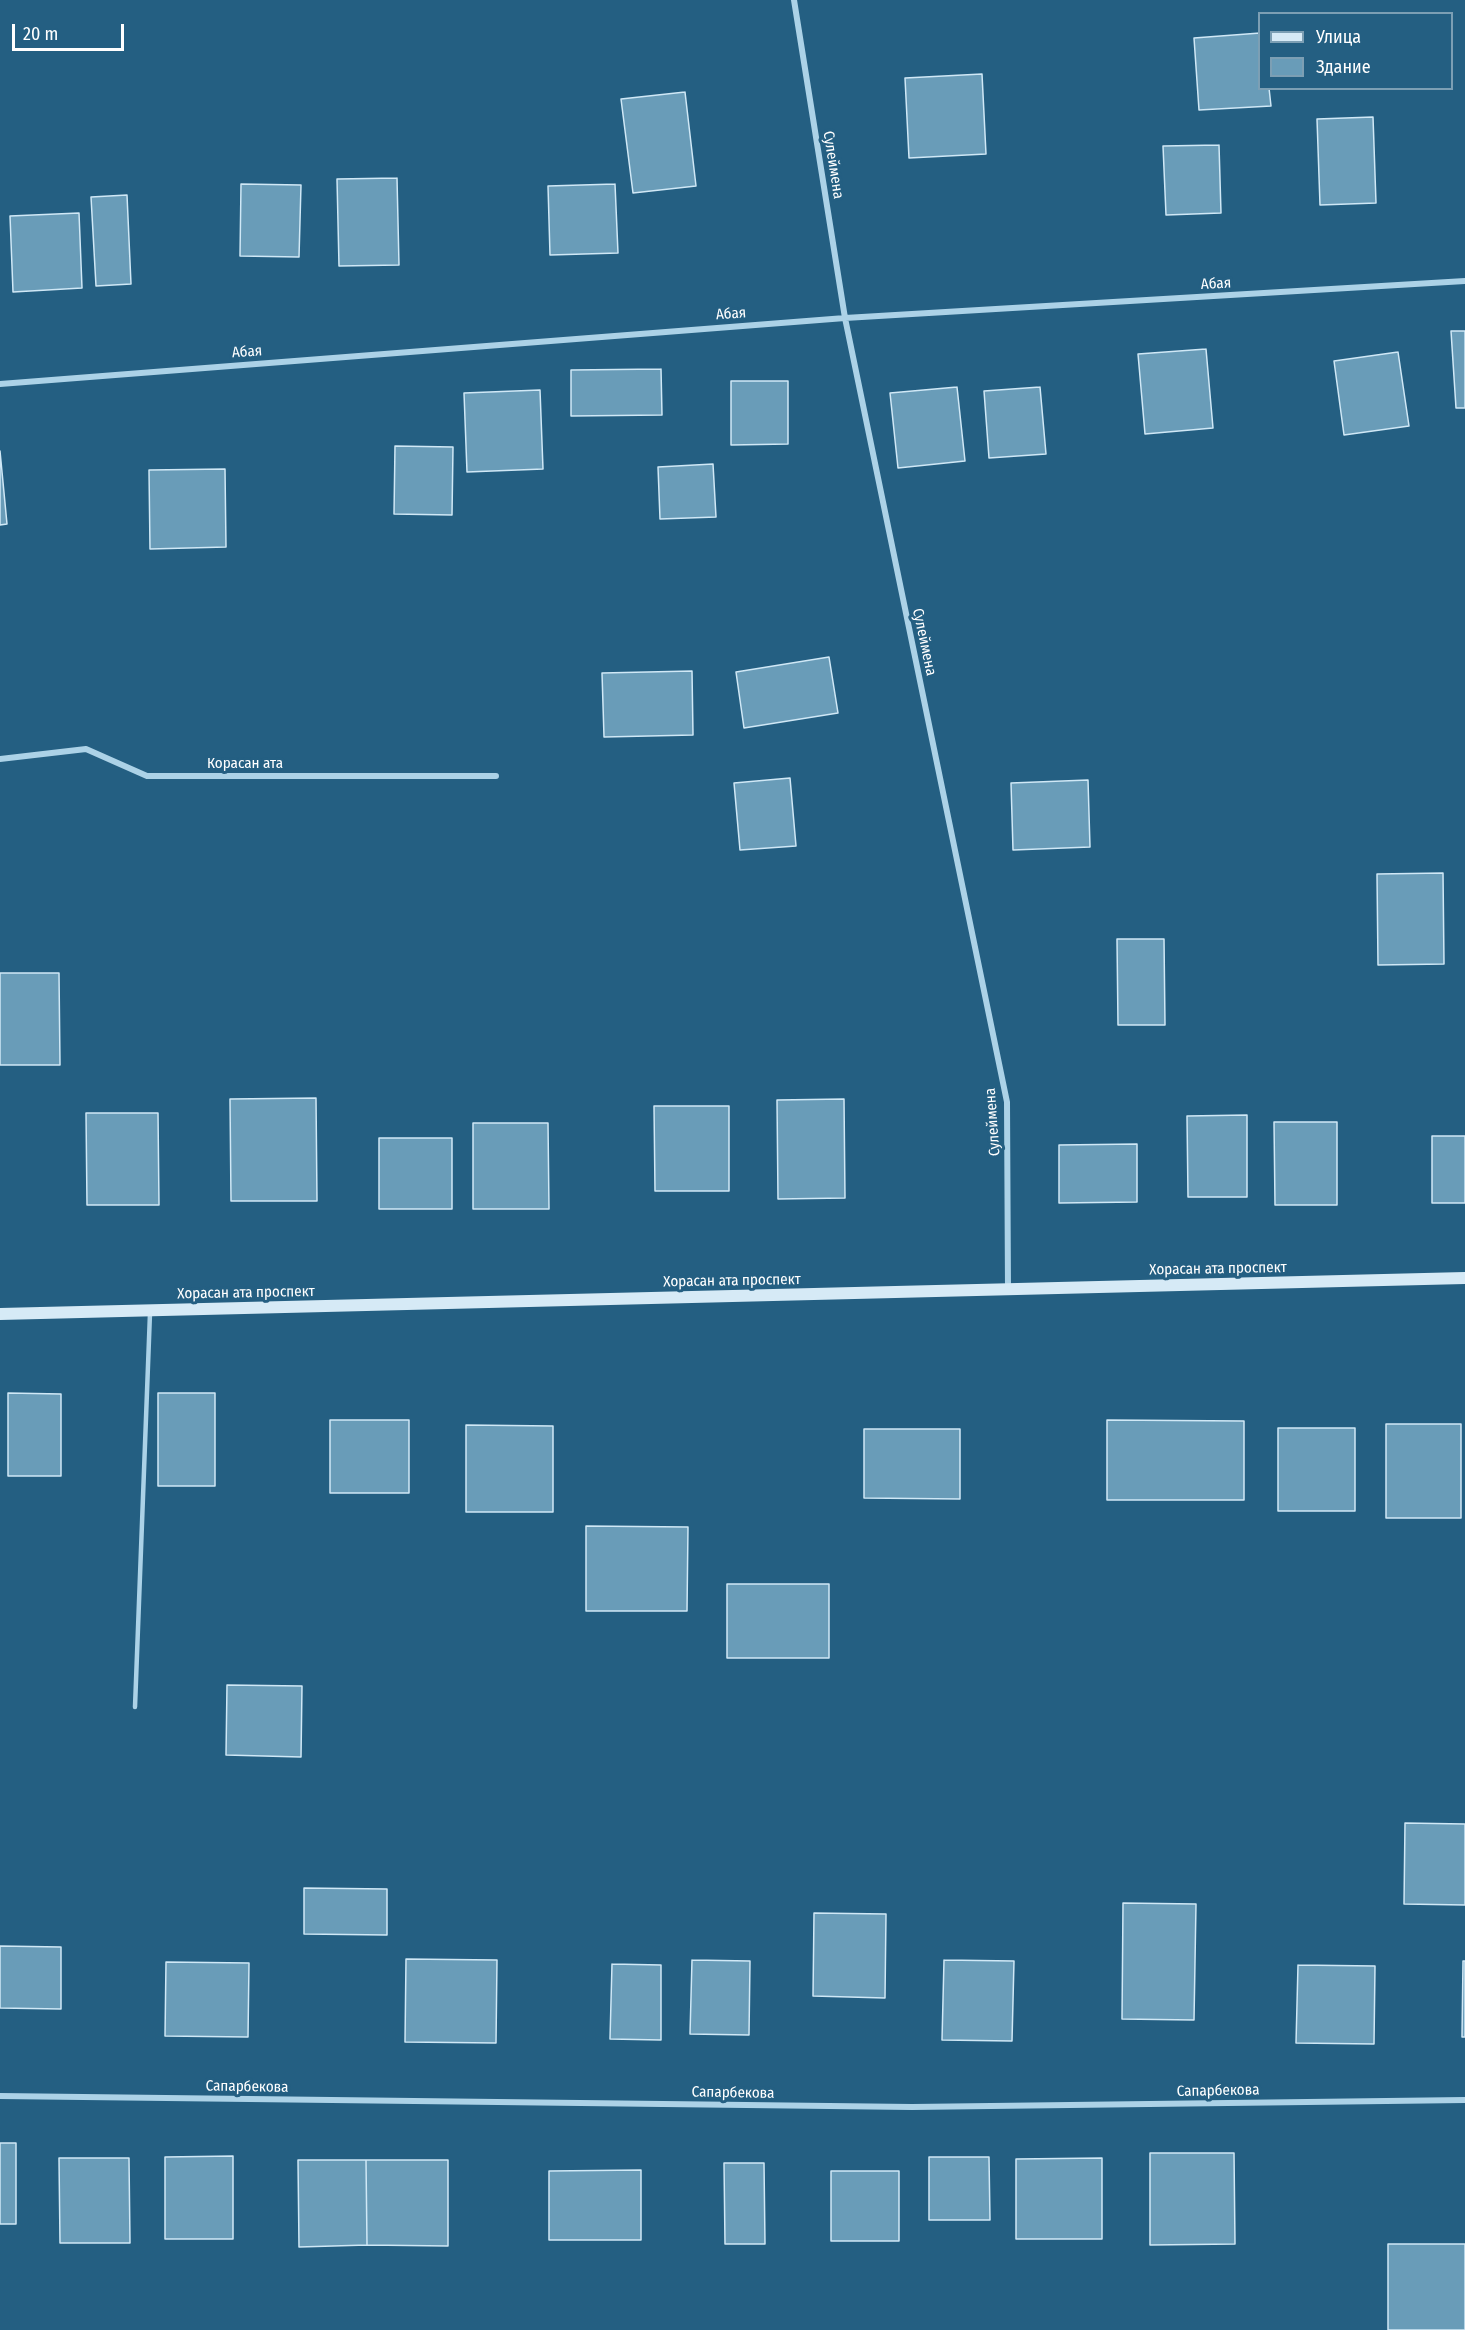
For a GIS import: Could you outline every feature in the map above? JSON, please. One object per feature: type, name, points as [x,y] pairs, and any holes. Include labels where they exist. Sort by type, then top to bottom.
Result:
[{"type":"main road","name":"Хорасан ата проспект","points":[[0,1314],[1465,1278]]},
{"type":"street","name":"Сулеймена","points":[[794,0],[845,318],[1007,1102],[1008,1290]]},
{"type":"street","name":"Абая","points":[[0,384],[845,318],[1465,281]]},
{"type":"street","name":"Корасан ата","points":[[0,759],[86,749],[147,776],[496,776]]},
{"type":"street","name":"Сапарбекова","points":[[0,2096],[912,2107],[1465,2100]]},
{"type":"lane","points":[[135,1707],[150,1310]]},
{"type":"building","points":[[1258,33],[1258,90],[1269,90],[1271,106],[1199,110],[1194,38]]},
{"type":"building","points":[[982,74],[986,154],[909,158],[905,78]]},
{"type":"building","points":[[685,92],[696,186],[633,193],[621,99]]},
{"type":"building","points":[[1373,117],[1376,203],[1320,205],[1317,119]]},
{"type":"building","points":[[1219,145],[1221,213],[1166,215],[1163,146]]},
{"type":"building","points":[[397,178],[399,265],[339,266],[337,179]]},
{"type":"building","points":[[241,184],[301,185],[299,257],[240,256]]},
{"type":"building","points":[[615,184],[618,253],[550,255],[548,186]]},
{"type":"building","points":[[127,195],[131,284],[96,286],[91,197]]},
{"type":"building","points":[[79,213],[82,288],[13,292],[10,216]]},
{"type":"building","points":[[1451,331],[1465,331],[1465,408],[1456,408]]},
{"type":"building","points":[[1206,349],[1213,428],[1145,434],[1138,354]]},
{"type":"building","points":[[1398,352],[1409,426],[1344,435],[1334,361]]},
{"type":"building","points":[[661,369],[662,415],[571,416],[571,370]]},
{"type":"building","points":[[731,381],[788,381],[788,444],[731,445]]},
{"type":"building","points":[[957,387],[965,461],[898,468],[890,393]]},
{"type":"building","points":[[1040,387],[1046,454],[989,458],[984,391]]},
{"type":"building","points":[[540,390],[543,469],[467,472],[464,393]]},
{"type":"building","points":[[395,446],[453,447],[452,515],[394,514]]},
{"type":"building","points":[[0,451],[7,524],[0,525]]},
{"type":"building","points":[[713,464],[716,517],[660,519],[658,467]]},
{"type":"building","points":[[225,469],[226,547],[150,549],[149,470]]},
{"type":"building","points":[[829,657],[838,713],[744,728],[736,672]]},
{"type":"building","points":[[692,671],[693,735],[604,737],[602,673]]},
{"type":"building","points":[[790,778],[796,846],[740,850],[734,783]]},
{"type":"building","points":[[1088,780],[1090,847],[1013,850],[1011,783]]},
{"type":"building","points":[[1443,873],[1444,964],[1378,965],[1377,874]]},
{"type":"building","points":[[1117,939],[1164,939],[1165,1025],[1118,1025]]},
{"type":"building","points":[[0,973],[59,973],[60,1065],[0,1065]]},
{"type":"building","points":[[316,1098],[317,1201],[231,1201],[230,1099]]},
{"type":"building","points":[[844,1099],[845,1198],[778,1199],[777,1100]]},
{"type":"building","points":[[654,1106],[729,1106],[729,1191],[655,1191]]},
{"type":"building","points":[[86,1113],[158,1113],[159,1205],[87,1205]]},
{"type":"building","points":[[1247,1115],[1247,1197],[1188,1197],[1187,1116]]},
{"type":"building","points":[[1274,1122],[1337,1122],[1337,1205],[1275,1205]]},
{"type":"building","points":[[473,1123],[548,1123],[549,1209],[473,1209]]},
{"type":"building","points":[[1432,1136],[1465,1136],[1465,1203],[1432,1203]]},
{"type":"building","points":[[379,1138],[452,1138],[452,1209],[379,1209]]},
{"type":"building","points":[[1137,1144],[1137,1202],[1059,1203],[1059,1145]]},
{"type":"building","points":[[8,1393],[61,1394],[61,1476],[8,1476]]},
{"type":"building","points":[[158,1393],[215,1393],[215,1486],[158,1486]]},
{"type":"building","points":[[330,1420],[409,1420],[409,1493],[330,1493]]},
{"type":"building","points":[[1107,1420],[1244,1421],[1244,1500],[1107,1500]]},
{"type":"building","points":[[1386,1424],[1461,1424],[1461,1518],[1386,1518]]},
{"type":"building","points":[[466,1425],[553,1426],[553,1512],[466,1512]]},
{"type":"building","points":[[1278,1428],[1355,1428],[1355,1511],[1278,1511]]},
{"type":"building","points":[[864,1429],[960,1429],[960,1499],[864,1498]]},
{"type":"building","points":[[586,1526],[688,1527],[687,1611],[586,1611]]},
{"type":"building","points":[[727,1584],[829,1584],[829,1658],[727,1658]]},
{"type":"building","points":[[227,1685],[302,1686],[301,1757],[226,1755]]},
{"type":"building","points":[[1405,1823],[1465,1824],[1465,1905],[1404,1904]]},
{"type":"building","points":[[304,1888],[387,1889],[387,1935],[304,1934]]},
{"type":"building","points":[[1123,1903],[1196,1904],[1194,2020],[1122,2019]]},
{"type":"building","points":[[814,1913],[886,1914],[885,1998],[813,1996]]},
{"type":"building","points":[[0,1946],[61,1947],[61,2009],[0,2008]]},
{"type":"building","points":[[406,1959],[497,1960],[496,2043],[405,2042]]},
{"type":"building","points":[[692,1960],[750,1961],[749,2035],[690,2034]]},
{"type":"building","points":[[944,1960],[1014,1961],[1012,2041],[942,2040]]},
{"type":"building","points":[[1463,1961],[1465,1961],[1465,2037],[1462,2037]]},
{"type":"building","points":[[166,1962],[249,1963],[248,2037],[165,2036]]},
{"type":"building","points":[[612,1964],[661,1965],[661,2040],[610,2039]]},
{"type":"building","points":[[1298,1965],[1375,1966],[1374,2044],[1296,2043]]},
{"type":"building","points":[[0,2143],[16,2143],[16,2224],[0,2224]]},
{"type":"building","points":[[1150,2153],[1234,2153],[1235,2244],[1150,2245]]},
{"type":"building","points":[[233,2156],[233,2239],[165,2239],[165,2157]]},
{"type":"building","points":[[929,2157],[989,2157],[990,2220],[929,2220]]},
{"type":"building","points":[[59,2158],[129,2158],[130,2243],[60,2243]]},
{"type":"building","points":[[1102,2158],[1102,2239],[1016,2239],[1016,2159]]},
{"type":"building","points":[[298,2160],[366,2160],[367,2245],[299,2247]]},
{"type":"building","points":[[366,2160],[448,2160],[448,2246],[367,2245]]},
{"type":"building","points":[[724,2163],[764,2163],[765,2244],[725,2244]]},
{"type":"building","points":[[641,2170],[641,2240],[549,2240],[549,2171]]},
{"type":"building","points":[[831,2171],[899,2171],[899,2241],[831,2241]]},
{"type":"building","points":[[1388,2244],[1465,2244],[1465,2330],[1388,2330]]}]
